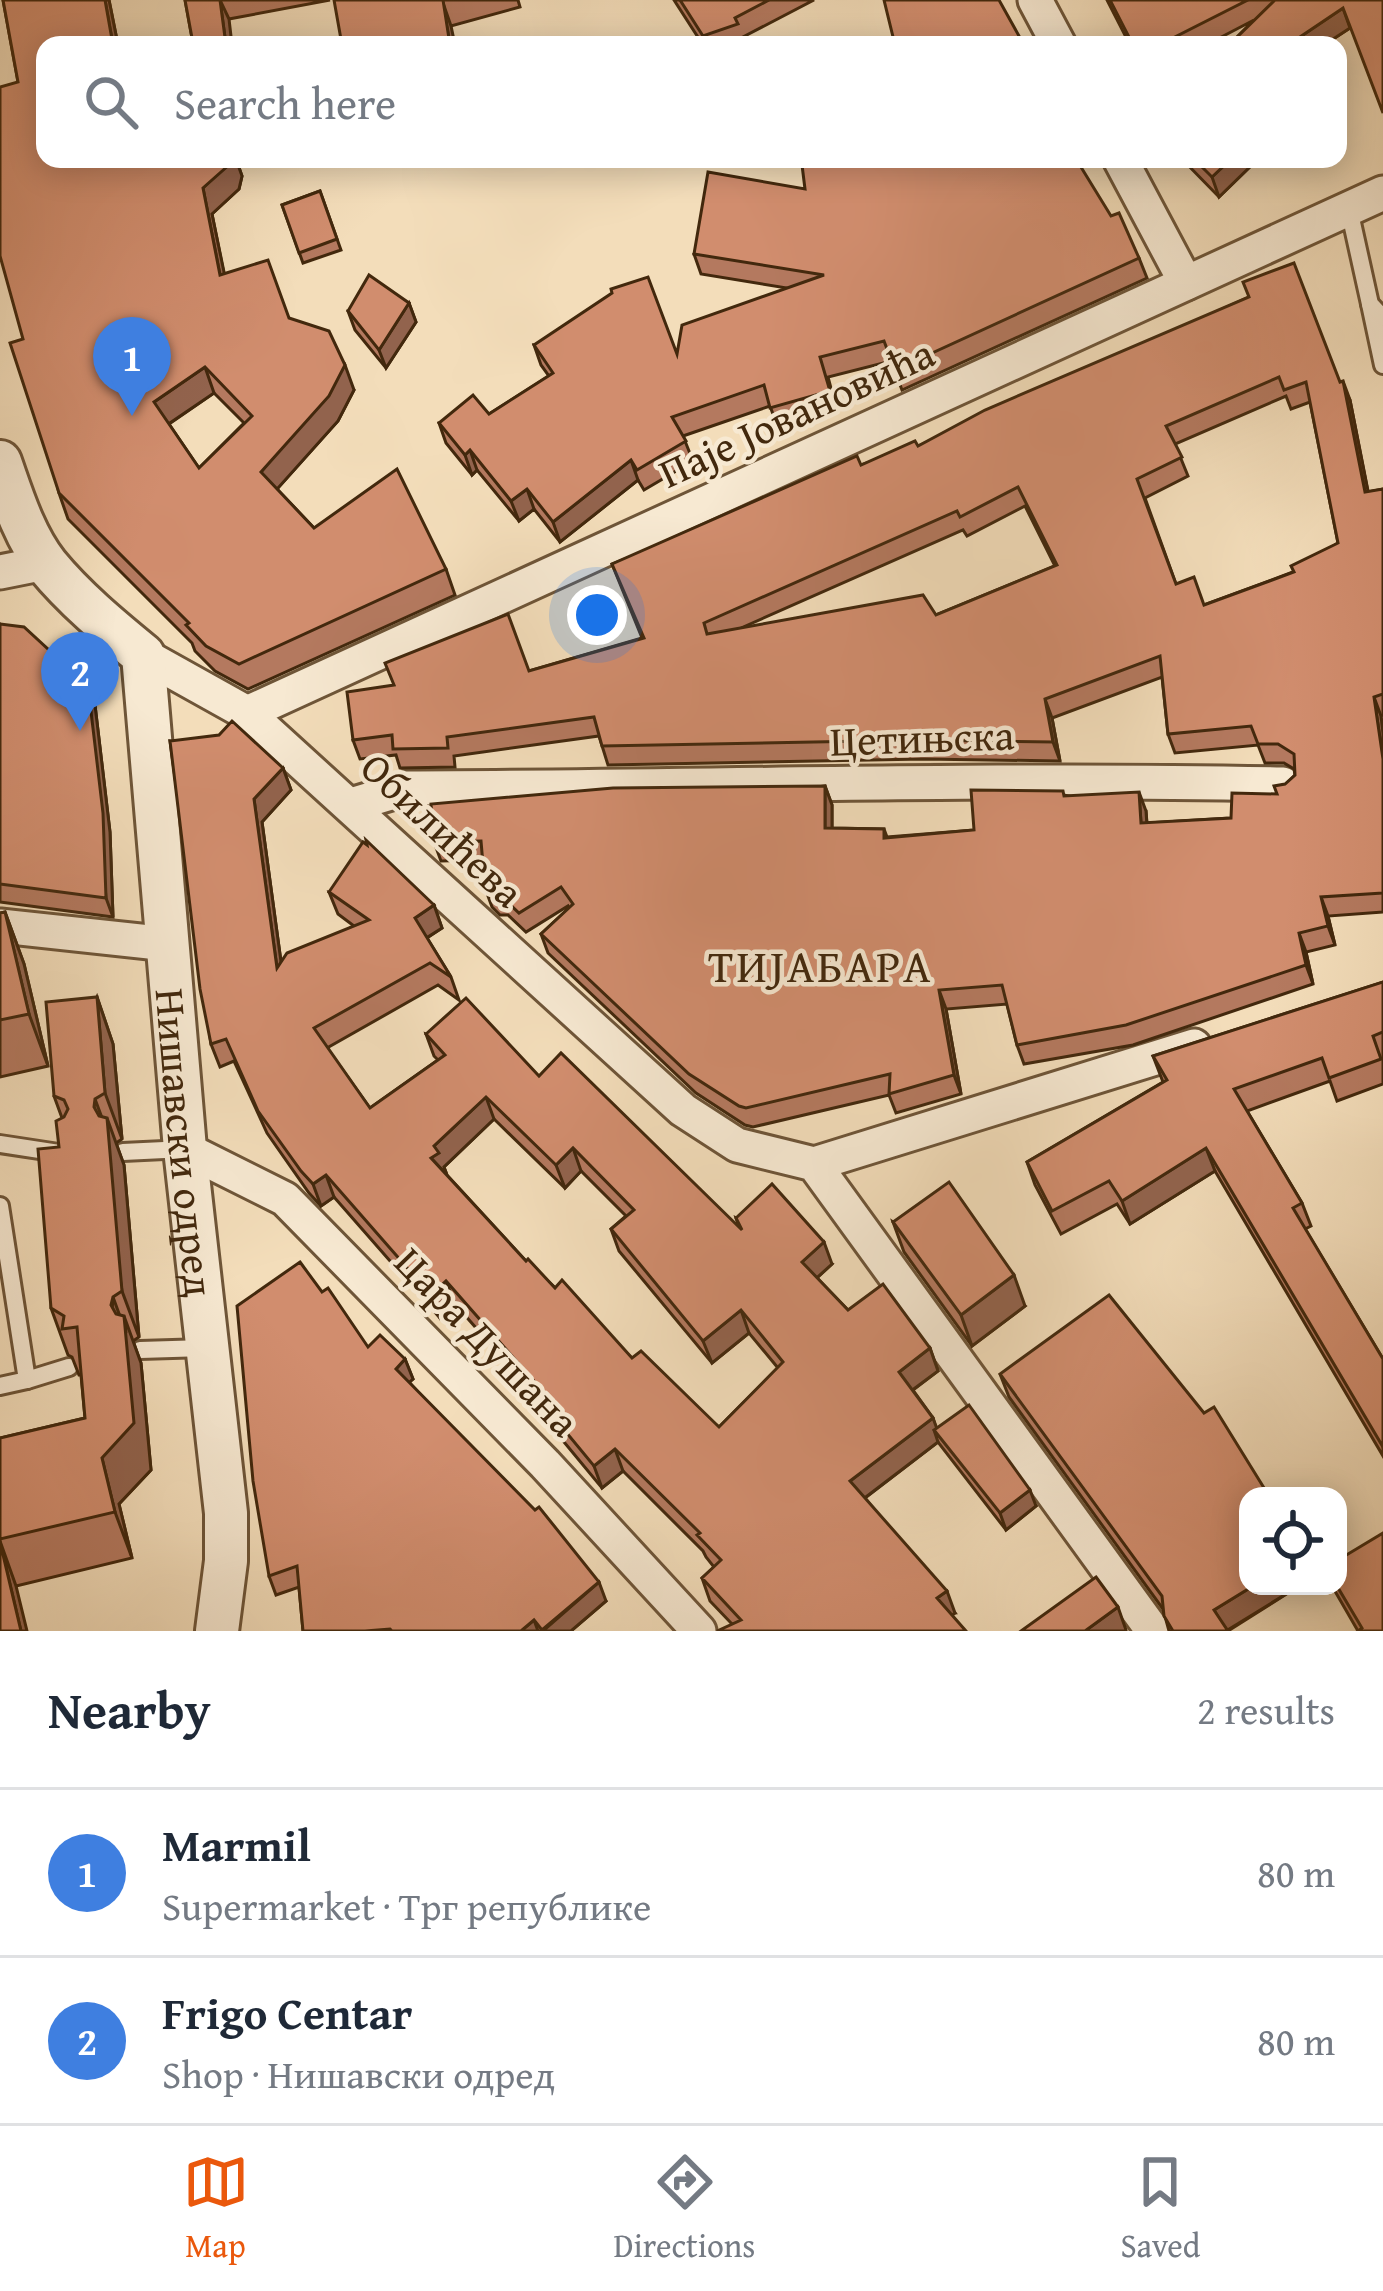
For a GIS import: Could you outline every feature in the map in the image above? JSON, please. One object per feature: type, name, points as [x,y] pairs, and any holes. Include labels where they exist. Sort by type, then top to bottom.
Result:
[{"type":"street","points":[[1036,0],[1055,36]]},
{"type":"street","points":[[1125,168],[1186,283]]},
{"type":"street","name":"Паје Јовановића","points":[[247,713],[1383,193]]},
{"type":"street","points":[[0,462],[18,513],[44,562],[143,655]]},
{"type":"street","points":[[0,572],[44,562]]},
{"type":"street","name":"Обилићева","points":[[143,655],[247,713],[683,1110],[737,1145],[814,1164]]},
{"type":"street","name":"Нишавски одред","points":[[143,655],[185,1149],[226,1513],[226,1561],[217,1631]]},
{"type":"street","name":"Цетињска","points":[[351,806],[407,788],[770,787],[1044,779],[1282,784]]},
{"type":"street","points":[[0,926],[168,944]]},
{"type":"street","points":[[1153,1631],[814,1164],[1228,1035]]},
{"type":"street","name":"Цара Душана","points":[[185,1149],[285,1199],[545,1464],[693,1630]]},
{"type":"lane","points":[[1349,209],[1383,365]]},
{"type":"lane","points":[[1370,304],[1383,318]]},
{"type":"lane","points":[[0,1144],[72,1155]]},
{"type":"lane","points":[[123,1152],[185,1149]]},
{"type":"lane","points":[[0,1206],[27,1380]]},
{"type":"lane","points":[[140,1350],[207,1348]]},
{"type":"lane","points":[[0,1386],[69,1367]]},
{"type":"building","points":[[3,0],[105,0],[111,36],[36,36],[36,168],[226,168],[203,188],[220,275],[268,260],[289,318],[329,331],[345,365],[329,396],[261,472],[314,528],[397,469],[446,569],[239,664],[206,646],[186,625],[189,623],[59,493],[10,343],[23,339],[0,256],[0,87],[18,82]],"holes":[[[205,367],[252,416],[199,468],[154,402]]]},
{"type":"building","points":[[185,0],[220,0],[225,36],[192,36]]},
{"type":"building","points":[[334,0],[443,0],[449,36],[340,36]]},
{"type":"building","points":[[680,0],[769,0],[735,18],[738,24],[703,36]]},
{"type":"building","points":[[884,0],[999,0],[1019,36],[893,36]]},
{"type":"building","points":[[1110,0],[1248,0],[1177,36],[1128,36]]},
{"type":"building","points":[[1275,0],[1383,0],[1383,113],[1343,8],[1301,36],[1238,36]]},
{"type":"building","points":[[802,168],[1082,168],[1111,216],[1119,213],[1139,258],[895,370],[884,341],[820,357],[830,391],[770,408],[764,385],[672,417],[686,441],[637,470],[631,460],[553,522],[527,489],[511,501],[470,450],[465,455],[439,423],[473,395],[489,414],[553,373],[534,345],[612,293],[611,289],[648,277],[677,354],[682,325],[824,275],[694,254],[708,172],[805,189]]},
{"type":"building","points":[[320,191],[337,239],[299,253],[282,205]]},
{"type":"building","points":[[1294,263],[1343,381],[1365,492],[1383,489],[1383,694],[1374,697],[1383,759],[1383,893],[1321,897],[1328,926],[1299,933],[1306,965],[1126,1025],[1017,1045],[1002,985],[939,990],[954,1075],[889,1094],[890,1074],[746,1108],[689,1074],[541,934],[573,904],[561,887],[519,913],[485,888],[481,841],[434,842],[431,804],[613,788],[825,786],[825,828],[884,829],[884,838],[974,830],[971,790],[1063,791],[1064,796],[1139,792],[1141,823],[1231,818],[1232,793],[1277,794],[1274,786],[1295,775],[1294,754],[1278,744],[1258,744],[1251,726],[1168,734],[1160,656],[1045,699],[1053,742],[602,746],[594,717],[447,737],[448,748],[393,749],[392,735],[353,740],[347,692],[394,685],[385,663],[508,614],[529,671],[644,638],[612,564],[857,456],[861,465],[915,441],[918,446],[985,410],[1249,297],[1243,282]],"holes":[[[1279,377],[1284,390],[1306,382],[1338,543],[1291,566],[1294,572],[1204,605],[1194,577],[1176,584],[1137,479],[1182,457],[1166,426]],[[1018,487],[1057,565],[936,615],[923,595],[707,634],[704,623],[957,511],[960,517]]]},
{"type":"building","points":[[369,275],[409,303],[379,350],[348,311]]},
{"type":"building","points":[[0,624],[24,627],[88,686],[103,813],[106,898],[0,884]]},
{"type":"building","points":[[232,721],[283,768],[254,799],[277,968],[287,953],[369,920],[329,892],[363,842],[367,845],[366,840],[434,905],[415,918],[451,977],[430,963],[314,1028],[370,1108],[445,1055],[426,1034],[466,998],[539,1076],[561,1053],[742,1230],[736,1218],[772,1184],[824,1242],[802,1262],[848,1310],[883,1284],[930,1348],[899,1372],[933,1418],[850,1481],[947,1591],[937,1598],[966,1631],[717,1631],[741,1620],[702,1578],[721,1560],[697,1535],[700,1533],[615,1449],[594,1466],[556,1420],[563,1414],[446,1281],[431,1295],[326,1175],[313,1184],[301,1171],[258,1111],[226,1039],[211,1044],[200,989],[170,741],[219,735]],"holes":[[[486,1097],[556,1165],[573,1148],[634,1210],[611,1229],[703,1341],[741,1310],[783,1362],[719,1427],[641,1351],[632,1358],[562,1280],[555,1288],[526,1261],[431,1158],[439,1153],[434,1146]]]},
{"type":"building","points":[[5,912],[29,1014],[0,1020],[0,913]]},
{"type":"building","points":[[1383,982],[1383,1032],[1373,1036],[1381,1059],[1329,1078],[1322,1058],[1234,1089],[1302,1203],[1293,1208],[1383,1359],[1383,1447],[1206,1148],[1122,1201],[1109,1181],[1052,1211],[1027,1162],[1167,1080],[1153,1056]]},
{"type":"building","points":[[97,997],[105,1093],[95,1099],[94,1107],[99,1116],[107,1118],[122,1291],[111,1305],[116,1314],[124,1316],[134,1423],[102,1458],[115,1512],[0,1539],[0,1438],[85,1418],[77,1327],[62,1329],[64,1316],[51,1308],[38,1149],[59,1147],[56,1121],[68,1109],[64,1100],[54,1096],[46,1002]]},
{"type":"building","points":[[949,1182],[1014,1275],[961,1315],[893,1222]]},
{"type":"building","points":[[300,1262],[322,1292],[328,1288],[368,1347],[380,1335],[405,1359],[396,1369],[535,1510],[539,1507],[599,1582],[542,1630],[534,1620],[521,1631],[303,1631],[297,1566],[269,1576],[253,1481],[237,1306]]},
{"type":"building","points":[[1109,1295],[1204,1413],[1214,1407],[1263,1487],[1239,1487],[1239,1595],[1214,1610],[1228,1631],[1173,1631],[1164,1616],[1162,1596],[1000,1374]]},
{"type":"building","points":[[969,1405],[1030,1490],[1000,1513],[934,1430]]},
{"type":"building","points":[[1383,1533],[1383,1631],[1358,1631],[1362,1628],[1342,1595],[1347,1595],[1347,1555]]},
{"type":"building","points":[[0,1542],[21,1631],[0,1631]]},
{"type":"building","points":[[1096,1577],[1118,1607],[1085,1631],[1021,1631]]},
{"type":"place","name":"Marmil","points":[[132,416]]},
{"type":"place","name":"Frigo Centar","points":[[80,731]]},
{"type":"district","name":"ТИЈАБАРА","points":[[821,965]]}]
